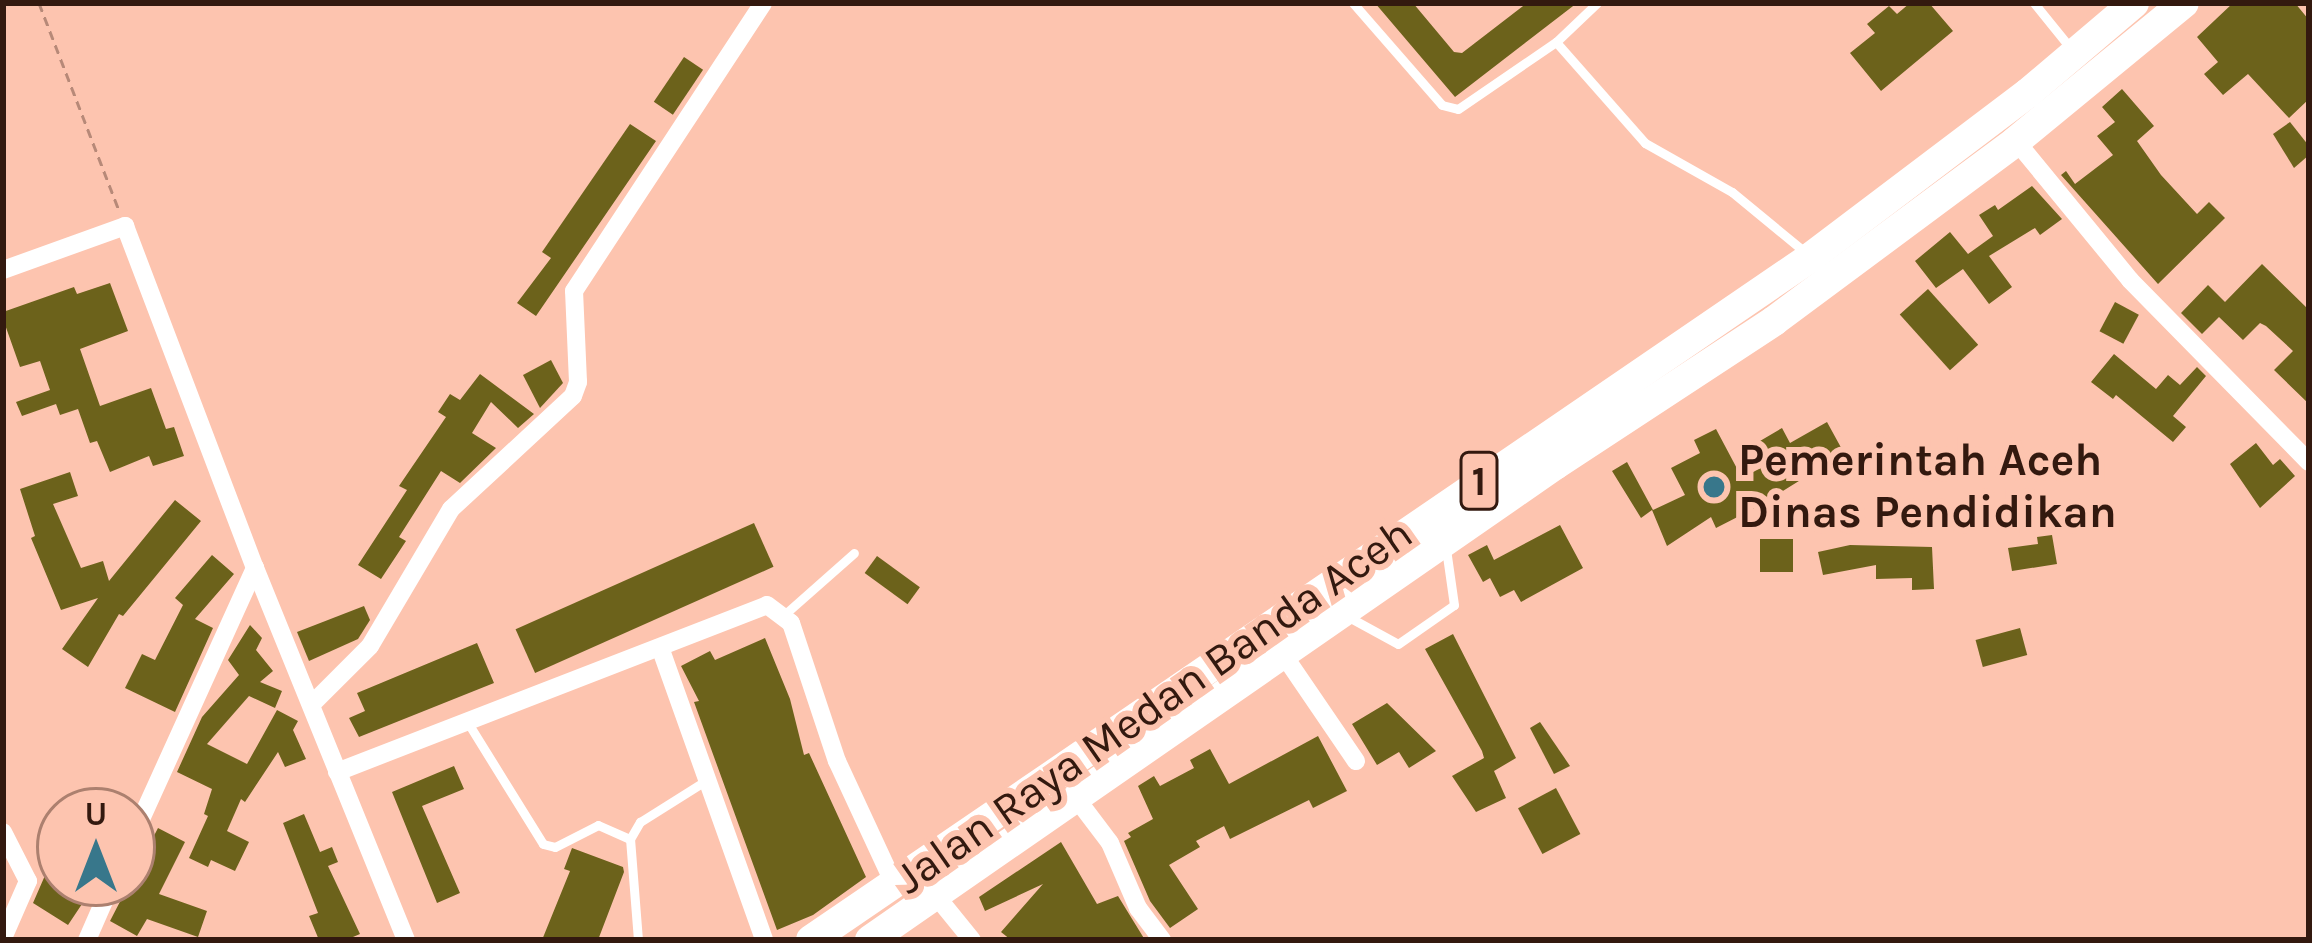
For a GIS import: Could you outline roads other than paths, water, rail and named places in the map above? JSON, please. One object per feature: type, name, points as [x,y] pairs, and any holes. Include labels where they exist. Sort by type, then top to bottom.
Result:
[{"type":"highway","name":"Jalan Raya Medan Banda Aceh","points":[[870,940],[1445,544],[1547,452],[1810,257],[2075,54],[2134,3]]},
{"type":"highway","name":"Jalan Raya Medan Banda Aceh","points":[[811,940],[1172,694],[1547,452],[1774,321],[2016,141],[2184,3]]},
{"type":"highway","points":[[1172,694],[1192,719]]},
{"type":"street","points":[[312,704],[370,646],[451,509],[573,396],[578,366],[574,291],[763,3]]},
{"type":"street","points":[[2016,141],[2130,280],[2309,462]]},
{"type":"street","points":[[3,270],[125,226],[255,568],[406,940]]},
{"type":"street","points":[[156,787],[255,568]]},
{"type":"street","points":[[338,772],[661,650],[758,606],[785,614],[837,761],[895,886]]},
{"type":"street","points":[[661,650],[764,940]]},
{"type":"street","points":[[1286,657],[1356,761]]},
{"type":"street","points":[[1076,798],[1110,843],[1138,908],[1162,940]]},
{"type":"street","points":[[3,832],[28,881],[3,938]]},
{"type":"street","points":[[937,897],[972,940]]},
{"type":"street","points":[[86,940],[101,907]]},
{"type":"lane","points":[[1353,3],[1450,108],[1465,106],[1556,43],[1597,3]]},
{"type":"lane","points":[[2034,3],[2075,54]]},
{"type":"lane","points":[[1556,43],[1645,143],[1732,192],[1810,257]]},
{"type":"lane","points":[[1345,614],[1395,644],[1452,608],[1456,596],[1445,544]]},
{"type":"lane","points":[[785,614],[854,553]]},
{"type":"lane","points":[[468,723],[542,844],[555,847],[598,825],[630,839]]},
{"type":"lane","points":[[638,940],[630,839],[640,822],[705,781]]},
{"type":"place","name":"Pemerintah Aceh Dinas Pendidikan","points":[[1714,487]]}]
